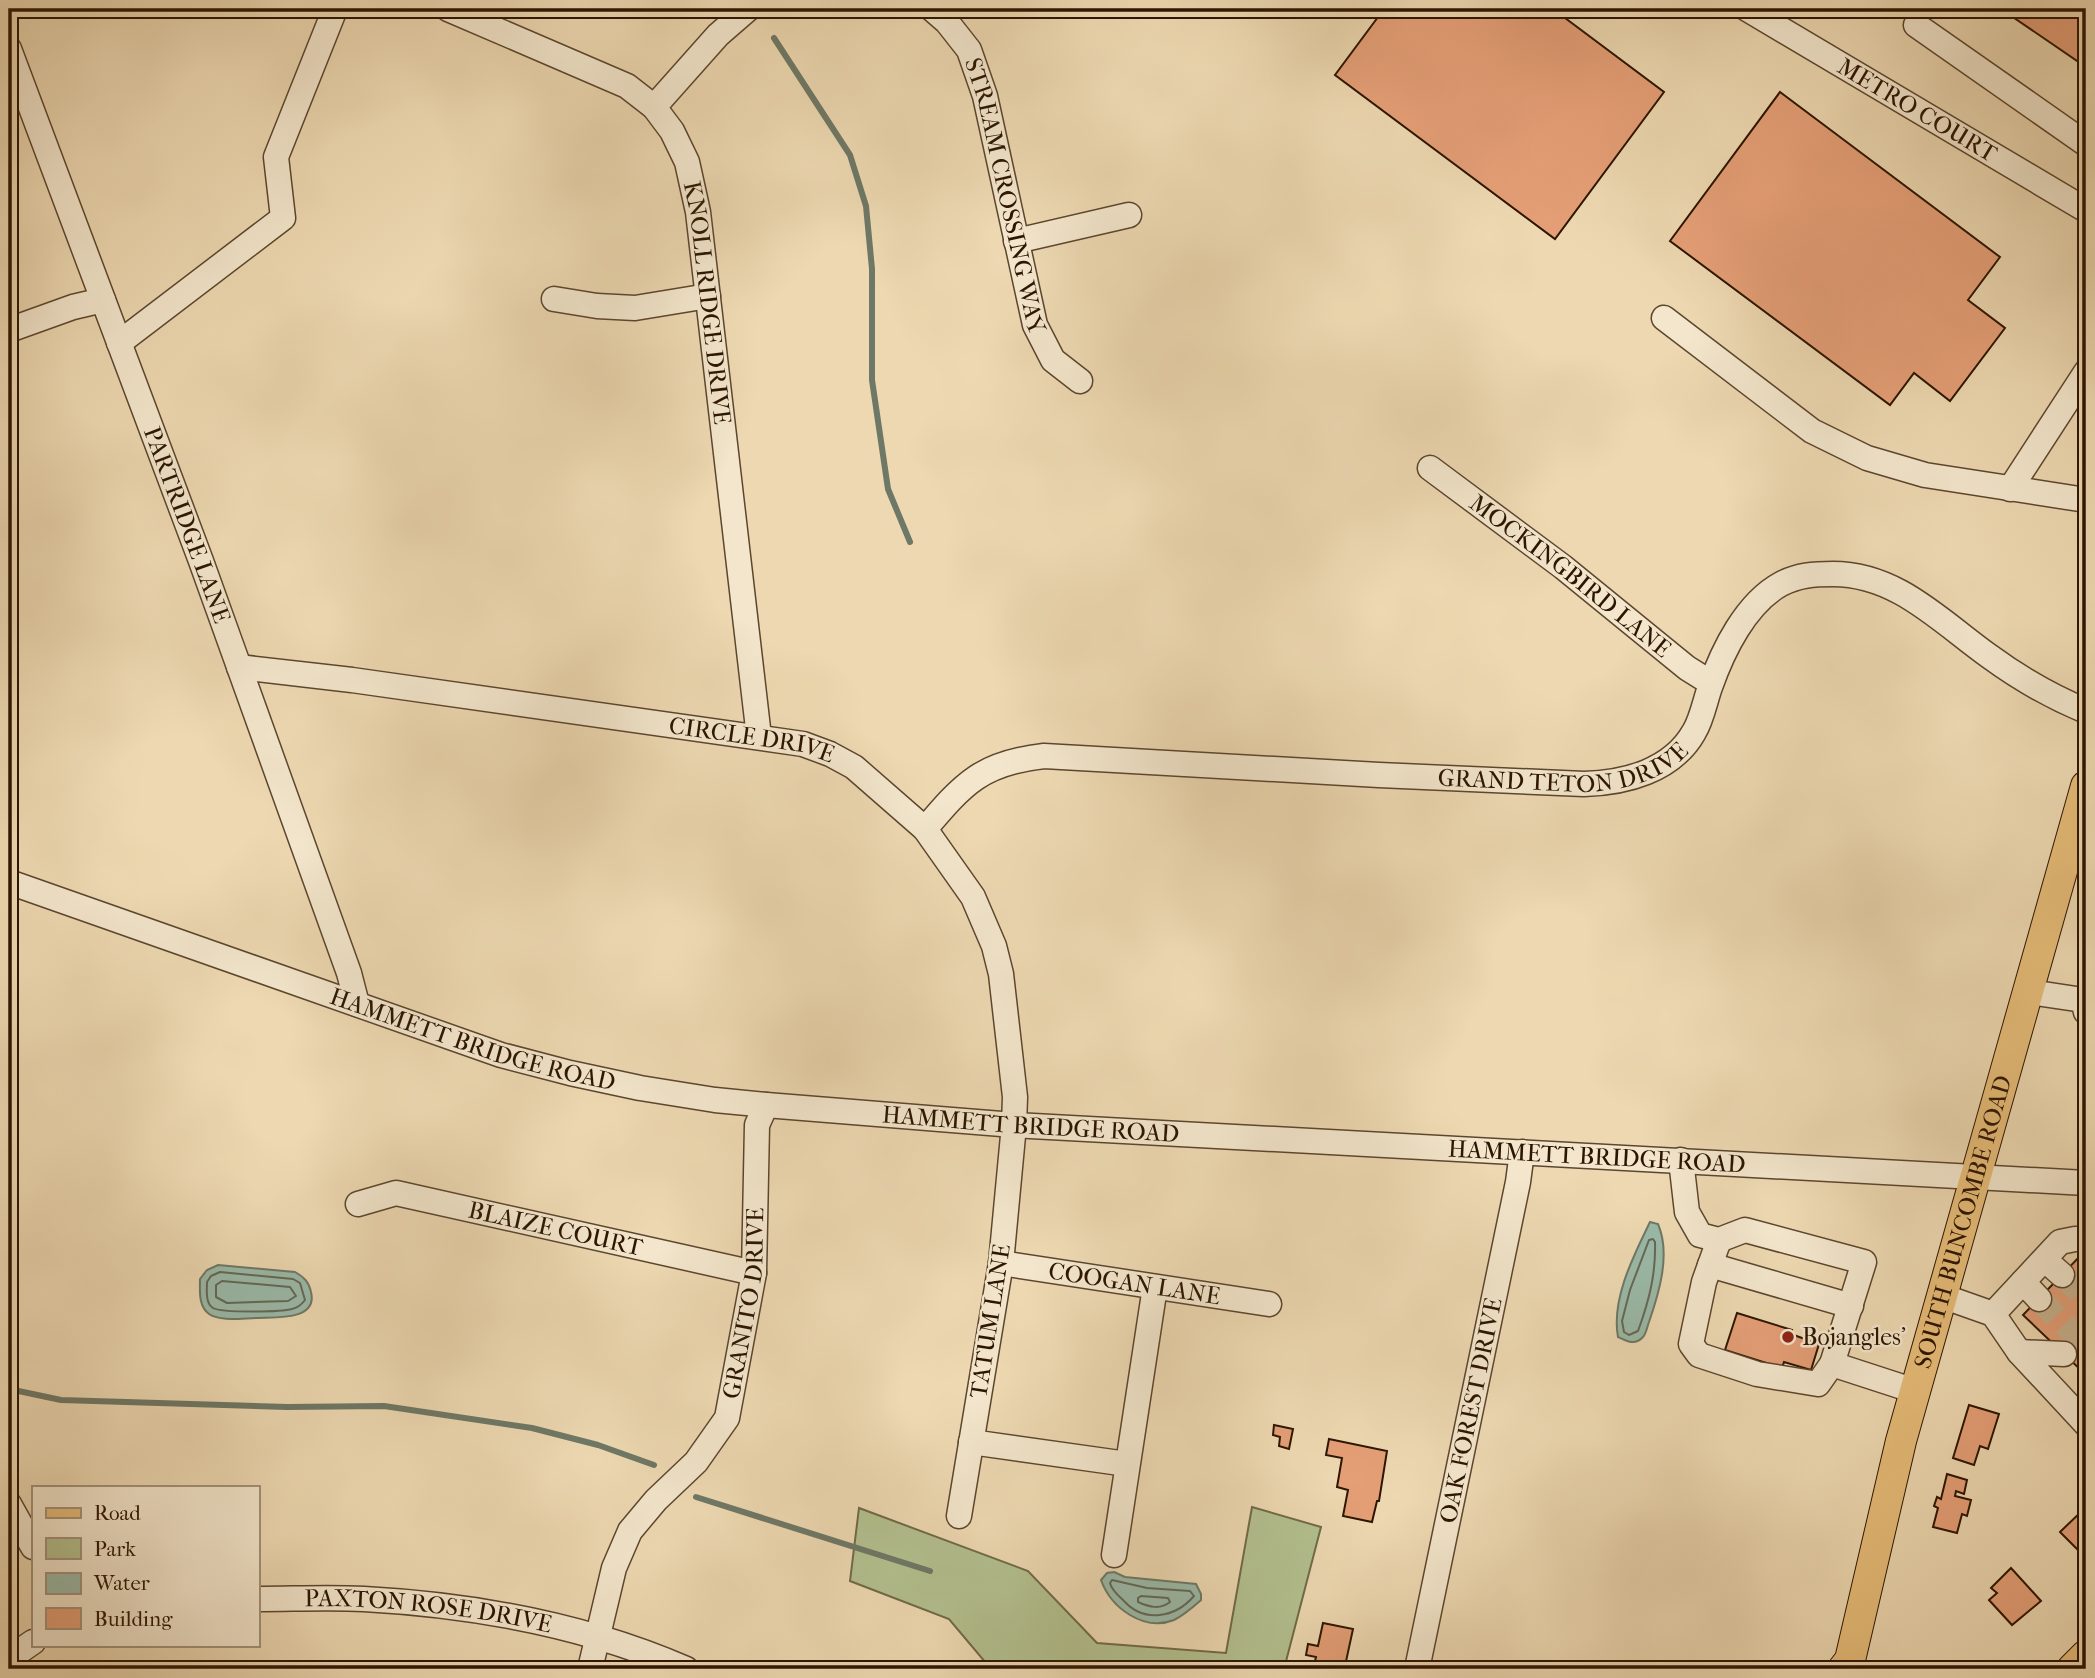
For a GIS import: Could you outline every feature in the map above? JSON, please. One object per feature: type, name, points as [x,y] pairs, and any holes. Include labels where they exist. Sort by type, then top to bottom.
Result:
[{"type":"main road","name":"SOUTH BUNCOMBE ROAD","points":[[1848,1666],[1915,1391],[2086,786]]},
{"type":"main road","points":[[2072,1669],[2086,1656]]},
{"type":"street","points":[[119,343],[284,218],[276,157],[335,9]]},
{"type":"street","name":"KNOLL RIDGE DRIVE","points":[[448,9],[627,86],[654,107],[673,131],[687,162],[698,212],[759,737]]},
{"type":"street","points":[[654,107],[718,35],[748,9]]},
{"type":"street","name":"STREAM CROSSING WAY","points":[[932,9],[947,22],[969,50],[985,96],[1035,325],[1053,360],[1080,381]]},
{"type":"street","name":"METRO COURT","points":[[1747,9],[2086,210]]},
{"type":"street","points":[[1916,25],[2086,144]]},
{"type":"street","name":"PARTRIDGE LANE","points":[[9,49],[239,667],[349,973],[357,1004]]},
{"type":"street","points":[[1016,241],[1129,215]]},
{"type":"street","points":[[554,299],[597,306],[635,308],[708,296]]},
{"type":"street","points":[[9,330],[74,307],[103,300]]},
{"type":"street","points":[[1664,318],[1812,432],[1867,458],[1925,475],[2086,500]]},
{"type":"street","points":[[2010,489],[2086,372]]},
{"type":"street","name":"MOCKINGBIRD LANE","points":[[1430,468],[1563,567],[1687,668],[1711,683]]},
{"type":"street","name":"GRAND TETON DRIVE","points":[[925,829],[970,780],[1003,763],[1044,756],[1584,784],[1615,782],[1636,777],[1660,766],[1680,750],[1695,732],[1711,683],[1740,624],[1764,595],[1800,576],[1846,574],[1876,580],[1907,594],[2020,677],[2086,711]]},
{"type":"street","name":"CIRCLE DRIVE","points":[[239,667],[352,680],[759,737],[803,744],[842,760],[869,779],[925,829],[973,897],[985,919],[1001,974],[1015,1097],[1014,1125]]},
{"type":"street","name":"HAMMETT BRIDGE ROAD","points":[[9,882],[501,1055],[570,1073],[665,1092],[766,1105],[1014,1125],[2086,1183]]},
{"type":"street","points":[[2029,992],[2083,1000],[2086,1012]]},
{"type":"street","name":"GRANITO DRIVE","points":[[590,1669],[614,1567],[631,1531],[656,1500],[696,1462],[727,1418],[754,1273],[757,1125],[766,1105]]},
{"type":"street","name":"TATUM LANE","points":[[959,1516],[1001,1263],[1014,1125]]},
{"type":"street","name":"OAK FOREST DRIVE","points":[[1417,1669],[1522,1152]]},
{"type":"street","points":[[1681,1160],[1687,1212],[1700,1235],[1719,1240],[1745,1230],[1864,1262],[1832,1364],[1818,1384],[1757,1374],[1699,1356],[1691,1344],[1704,1282],[1719,1240]]},
{"type":"street","name":"BLAIZE COURT","points":[[358,1204],[396,1193],[754,1273]]},
{"type":"street","points":[[1993,1314],[2031,1290],[2053,1267],[2060,1242],[2075,1238],[2086,1239]]},
{"type":"street","name":"COOGAN LANE","points":[[1001,1263],[1269,1304]]},
{"type":"street","points":[[1710,1265],[1852,1306]]},
{"type":"street","points":[[1114,1555],[1155,1287]]},
{"type":"street","points":[[1942,1296],[1993,1314],[2019,1352],[2086,1424]]},
{"type":"street","points":[[2019,1352],[2064,1354]]},
{"type":"street","points":[[1832,1364],[1915,1391]]},
{"type":"street","points":[[2046,1381],[2067,1385],[2086,1405]]},
{"type":"street","points":[[971,1442],[1127,1464]]},
{"type":"street","points":[[9,1504],[32,1545]]},
{"type":"street","name":"PAXTON ROSE DRIVE","points":[[259,1599],[362,1599],[466,1608],[597,1635],[686,1669]]},
{"type":"street","points":[[9,1662],[32,1643]]},
{"type":"green space","points":[[1252,1507],[1321,1527],[1284,1669],[991,1669],[949,1619],[850,1581],[859,1508],[1028,1571],[1097,1643],[1226,1653]]},
{"type":"water","points":[[1650,1222],[1658,1224],[1662,1236],[1662,1273],[1645,1334],[1640,1340],[1630,1342],[1618,1337],[1618,1308],[1625,1278]]},
{"type":"water","points":[[218,1265],[295,1272],[307,1283],[311,1292],[308,1308],[302,1313],[284,1317],[232,1319],[209,1314],[201,1302],[200,1279],[207,1270]]},
{"type":"water","points":[[1114,1572],[1125,1577],[1196,1584],[1201,1600],[1174,1620],[1151,1623],[1140,1620],[1121,1608],[1106,1590],[1101,1580],[1107,1573]]},
{"type":"building","points":[[1384,9],[1553,9],[1664,92],[1555,239],[1335,75]]},
{"type":"building","points":[[2001,9],[2086,9],[2086,67]]},
{"type":"building","points":[[1780,92],[2000,257],[1968,300],[2005,328],[1950,401],[1914,373],[1890,405],[1670,241]]},
{"type":"building","points":[[2083,1253],[2086,1257],[2086,1375],[2023,1315]]},
{"type":"building","points":[[1737,1313],[1792,1330],[1791,1334],[1819,1344],[1811,1370],[1784,1362],[1782,1368],[1725,1350]]},
{"type":"building","points":[[1969,1405],[1999,1414],[1988,1449],[1980,1446],[1974,1465],[1953,1458]]},
{"type":"building","points":[[1274,1425],[1293,1429],[1289,1449],[1279,1446],[1280,1437],[1273,1435]]},
{"type":"building","points":[[1329,1439],[1387,1451],[1379,1501],[1372,1522],[1343,1516],[1348,1490],[1337,1487],[1342,1458],[1326,1455]]},
{"type":"building","points":[[1947,1474],[1967,1480],[1964,1494],[1956,1491],[1955,1496],[1971,1500],[1967,1516],[1962,1514],[1957,1533],[1933,1527],[1938,1508],[1934,1506],[1937,1497],[1941,1499]]},
{"type":"building","points":[[2086,1507],[2086,1555],[2085,1557],[2060,1532]]},
{"type":"building","points":[[2011,1568],[2041,1601],[2012,1625],[1989,1600],[1997,1593],[1991,1588]]},
{"type":"building","points":[[1323,1623],[1353,1629],[1345,1666],[1350,1667],[1349,1669],[1313,1669],[1316,1657],[1306,1655],[1308,1644],[1318,1646]]},
{"type":"waterway","points":[[774,38],[850,155],[866,206],[872,269],[872,380],[888,489],[910,542]]},
{"type":"waterway","points":[[9,1389],[61,1400],[287,1407],[384,1406],[532,1428],[598,1445],[654,1465]]},
{"type":"waterway","points":[[696,1497],[930,1571]]},
{"type":"tunnel","points":[[2062,1275],[2086,1298]]},
{"type":"tunnel","points":[[2039,1299],[2081,1341]]},
{"type":"place","name":"Bojangles'","points":[[1788,1337]]}]
